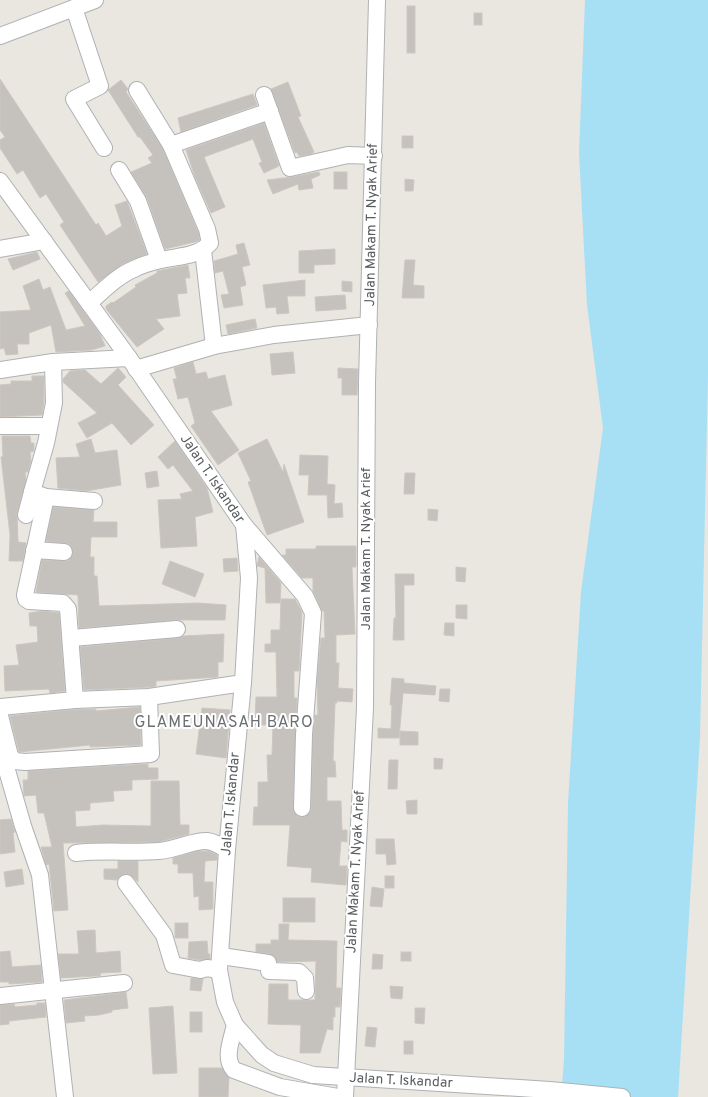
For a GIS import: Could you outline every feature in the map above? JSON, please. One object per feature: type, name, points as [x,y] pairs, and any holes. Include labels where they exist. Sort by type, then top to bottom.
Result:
[{"type":"street","points":[[0,36],[95,0]]},
{"type":"street","name":"Jalan Makam T. Nyak Arief","points":[[345,1097],[365,708],[367,383],[377,0]]},
{"type":"street","points":[[74,8],[100,86],[74,99],[104,148]]},
{"type":"street","points":[[89,303],[111,284],[133,269],[159,260],[188,255],[203,250],[210,243],[210,235],[171,145],[137,90]]},
{"type":"street","points":[[264,95],[290,168],[348,155],[374,156]]},
{"type":"street","points":[[171,145],[270,111]]},
{"type":"street","points":[[119,170],[138,201],[159,260]]},
{"type":"street","name":"Jalan T. Iskandar","points":[[0,181],[133,364],[244,525],[249,578],[243,683],[227,850],[220,963],[225,1002],[235,1025],[262,1055],[274,1063],[307,1074],[345,1078],[550,1090],[622,1097]]},
{"type":"street","points":[[0,249],[44,241]]},
{"type":"street","points":[[203,250],[214,346]]},
{"type":"street","points":[[0,370],[52,362],[133,364],[214,346],[274,335],[369,325]]},
{"type":"street","points":[[52,362],[54,403],[46,443],[39,494],[34,550],[25,592],[26,599],[29,601],[63,603],[68,609],[72,638],[75,700]]},
{"type":"street","points":[[2,426],[50,426]]},
{"type":"street","points":[[39,494],[94,501]]},
{"type":"street","points":[[26,515],[39,494]]},
{"type":"street","points":[[244,525],[305,596],[313,613],[304,735],[302,808]]},
{"type":"street","points":[[34,550],[64,552]]},
{"type":"street","points":[[72,638],[177,629]]},
{"type":"street","points":[[0,707],[75,700],[149,696],[243,683]]},
{"type":"street","points":[[0,716],[10,756],[15,761],[25,762],[151,754],[149,696]]},
{"type":"street","points":[[0,746],[23,826],[40,875],[65,1097]]},
{"type":"street","points":[[76,853],[105,850],[158,851],[176,849],[201,841],[214,843],[227,850]]},
{"type":"street","points":[[126,883],[164,935],[173,965],[200,970],[220,963],[268,963],[269,971],[299,972],[305,978],[306,991]]},
{"type":"street","points":[[0,996],[124,983]]},
{"type":"street","points":[[235,1025],[228,1054],[230,1066],[234,1070],[280,1087],[338,1097]]},
{"type":"water","points":[[585,0],[708,0],[708,375],[700,737],[678,1097],[561,1097],[564,1060],[568,803],[581,592],[603,428],[587,305],[579,153]]},
{"type":"building","points":[[407,6],[415,6],[415,53],[407,53]]},
{"type":"building","points":[[474,13],[482,13],[482,25],[474,25]]},
{"type":"building","points":[[0,79],[96,225],[98,223],[106,236],[122,226],[115,205],[127,201],[147,254],[123,264],[98,282],[60,225],[64,222],[46,194],[40,198],[23,170],[17,174],[0,148],[0,140],[5,137],[0,130]]},
{"type":"building","points":[[121,80],[128,89],[126,92],[163,149],[200,240],[165,249],[147,198],[131,172],[152,163],[148,158],[153,155],[140,137],[138,137],[108,90]]},
{"type":"building","points":[[288,82],[301,116],[298,117],[314,152],[311,154],[299,156],[297,152],[295,153],[271,89]]},
{"type":"building","points":[[253,94],[257,105],[181,132],[178,118]]},
{"type":"building","points":[[264,123],[279,166],[264,173],[259,163],[262,162],[253,139],[204,157],[225,207],[211,213],[195,177],[186,150]]},
{"type":"building","points":[[402,136],[413,136],[413,148],[402,148]]},
{"type":"building","points":[[319,172],[320,175],[311,179],[313,188],[299,190],[298,184],[273,194],[267,180],[292,177]]},
{"type":"building","points":[[334,172],[347,172],[347,189],[334,189]]},
{"type":"building","points":[[405,179],[414,180],[413,191],[405,191]]},
{"type":"building","points":[[244,243],[250,265],[242,267],[246,285],[240,287],[243,305],[224,308],[221,295],[229,294],[223,271],[215,273],[214,261],[238,254],[236,245]]},
{"type":"building","points":[[335,249],[335,264],[314,265],[314,273],[299,273],[299,251]]},
{"type":"building","points":[[37,252],[40,259],[13,270],[8,259]]},
{"type":"building","points":[[405,260],[415,260],[413,285],[424,286],[424,298],[402,298]]},
{"type":"building","points":[[188,265],[190,278],[185,278],[187,293],[177,294],[180,316],[156,319],[164,329],[137,347],[106,309],[106,306],[112,302],[113,303],[136,287],[135,285],[157,273],[157,271]]},
{"type":"building","points":[[39,279],[43,290],[50,287],[66,330],[85,326],[65,293],[69,291],[100,334],[105,346],[91,350],[56,352],[51,325],[29,333],[29,344],[17,344],[18,354],[6,355],[4,348],[0,349],[0,312],[31,310],[23,286]]},
{"type":"building","points":[[305,280],[305,296],[287,296],[289,313],[277,314],[276,307],[266,308],[263,285]]},
{"type":"building","points":[[342,281],[352,282],[352,292],[342,291]]},
{"type":"building","points":[[345,295],[346,309],[316,311],[315,297]]},
{"type":"building","points":[[255,319],[257,328],[228,334],[226,325]]},
{"type":"building","points":[[293,352],[295,373],[272,375],[270,354]]},
{"type":"building","points":[[193,362],[196,374],[206,372],[208,379],[225,375],[232,405],[211,411],[239,450],[218,465],[191,426],[195,423],[188,397],[178,399],[173,379],[177,379],[174,368]]},
{"type":"building","points":[[118,368],[126,377],[118,385],[154,425],[131,445],[112,423],[87,438],[78,423],[97,413],[63,382],[63,379],[70,371],[85,370],[101,384]]},
{"type":"building","points":[[338,368],[358,369],[357,395],[342,395],[342,378],[338,378]]},
{"type":"building","points":[[32,376],[44,376],[44,402],[42,415],[0,417],[0,385],[11,384],[11,381],[32,381]]},
{"type":"building","points":[[2,436],[30,436],[31,443],[34,443],[34,451],[30,452],[31,461],[28,472],[25,472],[26,480],[17,513],[18,542],[26,543],[23,561],[9,561],[10,535],[1,457],[3,456]]},
{"type":"building","points":[[91,439],[95,453],[117,450],[121,485],[86,491],[58,488],[56,458],[80,457],[76,444]]},
{"type":"building","points":[[267,439],[283,472],[284,464],[304,522],[267,535],[248,482],[251,481],[238,453]]},
{"type":"building","points":[[175,441],[207,488],[213,512],[195,517],[197,546],[161,548],[158,500],[182,499],[180,494],[193,491],[173,465],[168,469],[158,457]]},
{"type":"building","points":[[300,455],[328,456],[327,484],[335,485],[334,504],[342,503],[343,517],[328,518],[327,495],[308,495],[309,475],[299,475]]},
{"type":"building","points":[[157,471],[159,486],[147,488],[145,473]]},
{"type":"building","points":[[405,473],[415,473],[414,494],[404,494]]},
{"type":"building","points":[[53,507],[94,510],[93,522],[117,522],[117,537],[91,537],[90,557],[94,557],[94,576],[97,576],[99,606],[198,603],[226,605],[225,620],[176,620],[79,628],[78,595],[36,592],[42,560],[68,561],[73,553],[72,547],[69,544],[46,541]]},
{"type":"building","points":[[428,509],[438,510],[437,521],[428,520]]},
{"type":"building","points":[[316,546],[356,546],[356,567],[352,567],[355,634],[336,635],[336,663],[339,663],[338,688],[353,689],[352,702],[337,701],[337,703],[335,703],[333,761],[335,761],[336,777],[327,777],[327,801],[341,801],[342,830],[347,830],[347,842],[341,841],[339,866],[347,866],[346,885],[311,882],[312,868],[287,866],[290,825],[253,825],[254,807],[258,807],[258,782],[268,782],[267,755],[272,755],[273,725],[255,725],[256,697],[277,697],[276,652],[265,652],[265,644],[271,644],[271,630],[280,630],[281,599],[295,599],[302,612],[299,671],[294,671],[294,698],[297,698],[293,808],[297,816],[302,817],[310,813],[311,809],[313,735],[315,715],[318,715],[317,683],[321,638],[325,638],[324,611],[322,611],[313,591],[313,578],[302,578],[282,555],[286,555],[286,549],[316,549]]},
{"type":"building","points":[[259,557],[281,583],[280,603],[266,603],[265,568],[257,566]]},
{"type":"building","points":[[237,558],[238,571],[224,572],[223,559]]},
{"type":"building","points":[[170,561],[204,574],[195,597],[162,584]]},
{"type":"building","points":[[456,567],[466,568],[465,582],[456,581]]},
{"type":"building","points":[[395,574],[414,574],[414,585],[404,585],[404,640],[393,640],[394,618],[396,618]]},
{"type":"building","points":[[456,605],[467,605],[467,619],[456,618]]},
{"type":"building","points":[[43,611],[59,613],[65,691],[50,693],[49,689],[5,691],[4,666],[19,665],[16,645],[38,642],[37,626],[30,626],[29,613]]},
{"type":"building","points":[[445,623],[454,623],[454,636],[444,635]]},
{"type":"building","points":[[224,634],[223,662],[218,662],[218,677],[156,681],[156,686],[152,687],[84,690],[80,647],[178,638],[183,636]]},
{"type":"building","points":[[392,678],[404,679],[404,683],[436,686],[435,695],[403,693],[399,738],[378,738],[378,728],[391,729],[392,705],[390,705]]},
{"type":"building","points":[[440,689],[450,689],[449,702],[439,701]]},
{"type":"building","points":[[140,707],[141,745],[90,747],[90,745],[19,752],[10,716],[68,710],[96,709],[96,711]]},
{"type":"building","points":[[202,708],[230,710],[226,758],[196,754]]},
{"type":"building","points":[[400,731],[418,732],[418,745],[400,745]]},
{"type":"building","points":[[434,758],[443,759],[442,769],[434,769]]},
{"type":"building","points":[[389,760],[398,760],[397,789],[388,789]]},
{"type":"building","points":[[148,764],[148,768],[158,768],[158,779],[132,780],[132,790],[113,791],[114,801],[90,803],[90,810],[75,811],[76,827],[103,825],[151,826],[151,781],[179,781],[180,825],[189,825],[189,834],[158,842],[63,843],[68,910],[54,911],[49,864],[46,865],[41,847],[52,847],[44,813],[38,813],[36,795],[24,796],[23,780],[28,780],[28,771]]},
{"type":"building","points":[[417,800],[417,814],[407,814],[406,801]]},
{"type":"building","points":[[11,819],[15,832],[13,833],[15,852],[0,854],[0,820]]},
{"type":"building","points":[[376,839],[394,839],[396,864],[387,865],[386,854],[376,854]]},
{"type":"building","points":[[198,851],[209,851],[217,855],[217,860],[205,861],[204,882],[213,882],[213,909],[199,910],[199,896],[194,897],[193,873],[178,873],[178,864],[173,864],[173,858]]},
{"type":"building","points":[[118,861],[138,861],[138,882],[130,875],[125,874],[120,876],[117,880],[104,879],[104,869],[118,869]]},
{"type":"building","points":[[22,869],[24,884],[6,887],[4,872]]},
{"type":"building","points":[[385,876],[394,876],[394,888],[385,888]]},
{"type":"building","points":[[372,887],[384,889],[382,907],[370,906]]},
{"type":"building","points":[[283,898],[315,898],[315,922],[283,922]]},
{"type":"building","points":[[175,923],[188,923],[188,938],[175,938]]},
{"type":"building","points":[[279,924],[289,924],[288,940],[337,941],[336,988],[341,988],[340,1007],[335,1007],[333,1030],[327,1029],[320,1053],[300,1053],[301,1025],[268,1024],[269,984],[288,984],[288,1000],[315,1000],[316,961],[277,962],[275,957],[270,954],[256,952],[256,944],[271,944],[271,940],[279,940]]},
{"type":"building","points":[[95,930],[96,953],[120,951],[121,972],[101,973],[100,976],[61,978],[58,954],[79,954],[77,931]]},
{"type":"building","points":[[207,941],[210,959],[200,960],[188,958],[189,942]]},
{"type":"building","points":[[10,951],[12,967],[41,965],[42,982],[9,984],[9,982],[0,982],[0,952]]},
{"type":"building","points":[[401,952],[411,952],[411,961],[401,961]]},
{"type":"building","points":[[373,954],[383,955],[382,969],[372,969]]},
{"type":"building","points":[[191,978],[203,979],[201,991],[190,990]]},
{"type":"building","points":[[390,986],[403,987],[402,999],[391,998]]},
{"type":"building","points":[[126,992],[128,1008],[112,1010],[112,1012],[99,1015],[84,1016],[85,1021],[66,1023],[64,1000]]},
{"type":"building","points":[[37,1003],[45,1003],[46,1017],[9,1021],[9,1024],[0,1025],[0,1005],[14,1004],[15,1007],[37,1005]]},
{"type":"building","points":[[173,1006],[177,1073],[153,1074],[149,1008]]},
{"type":"building","points":[[415,1008],[425,1008],[424,1024],[415,1023]]},
{"type":"building","points":[[190,1012],[202,1012],[202,1032],[190,1032]]},
{"type":"building","points":[[367,1027],[377,1028],[375,1047],[365,1046]]},
{"type":"building","points":[[404,1041],[413,1041],[413,1054],[404,1054]]},
{"type":"building","points":[[199,1068],[222,1068],[229,1077],[228,1097],[199,1097]]},
{"type":"district","name":"GLAMEUNASAH BARO","points":[[224,723]]}]
